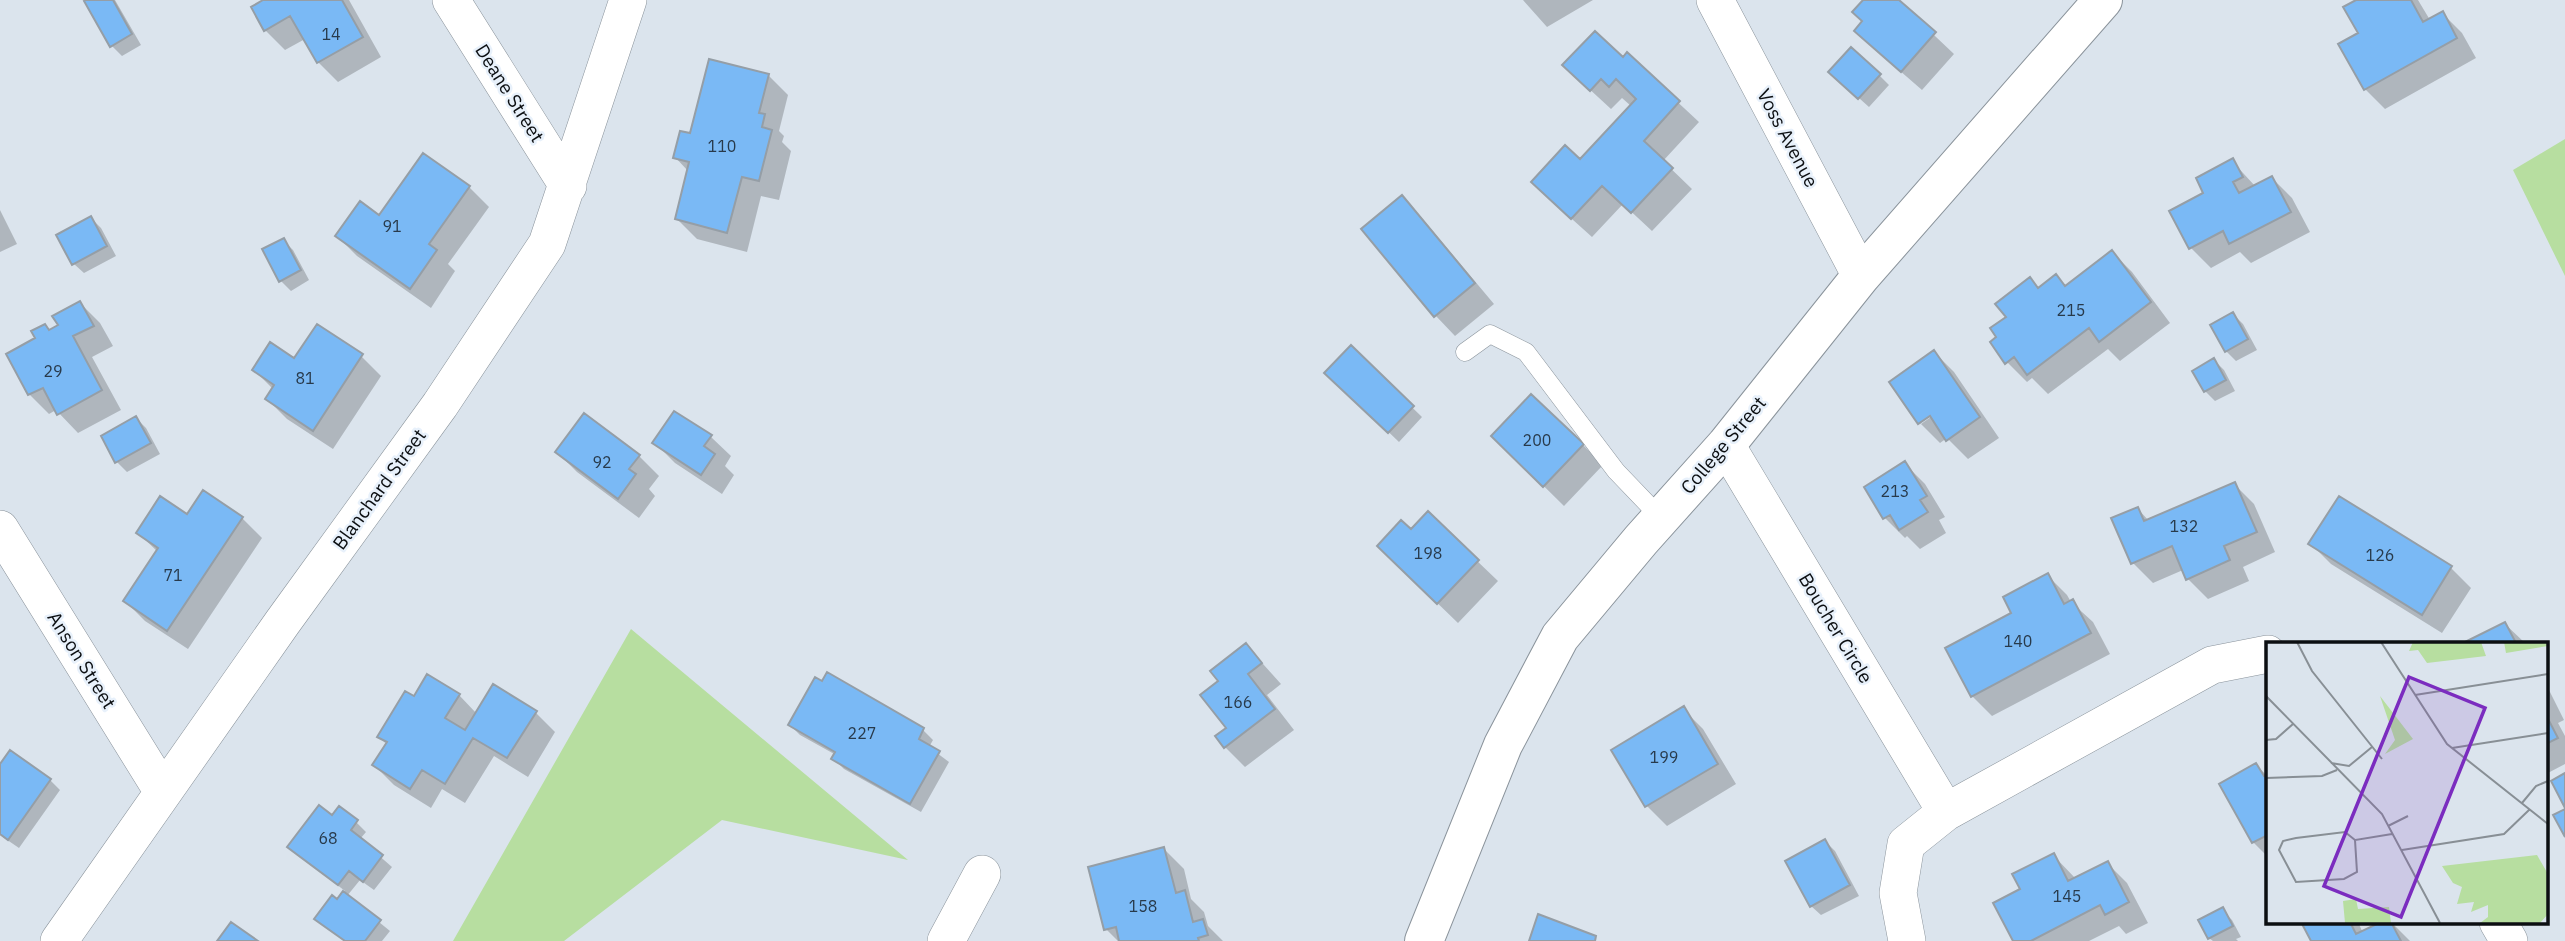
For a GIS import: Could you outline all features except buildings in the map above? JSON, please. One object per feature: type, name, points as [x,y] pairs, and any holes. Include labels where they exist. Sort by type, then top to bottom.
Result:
[{"type":"street","name":"Deane Street","points":[[451,0],[568,186]]},
{"type":"street","name":"Blanchard Street","points":[[59,941],[282,623],[440,405],[547,244],[628,0]]},
{"type":"street","name":"Voss Avenue","points":[[1715,0],[1861,276]]},
{"type":"street","name":"College Street","points":[[1424,941],[1503,745],[1560,637],[1726,445],[1861,276],[2103,0]]},
{"type":"street","name":"Boucher Circle","points":[[1726,445],[1946,812]]},
{"type":"street","name":"Anson Street","points":[[0,529],[163,792]]},
{"type":"street","points":[[1907,941],[1898,893],[1906,844],[1946,812],[2212,665],[2266,654]]},
{"type":"street","points":[[946,941],[982,874]]},
{"type":"street","points":[[2499,923],[2509,941]]},
{"type":"lane","points":[[1465,352],[1490,334],[1526,352],[1616,471],[1661,518]]},
{"type":"green space","points":[[2565,139],[2565,276],[2513,170]]},
{"type":"green space","points":[[631,629],[908,860],[722,820],[564,941],[453,941]]}]
